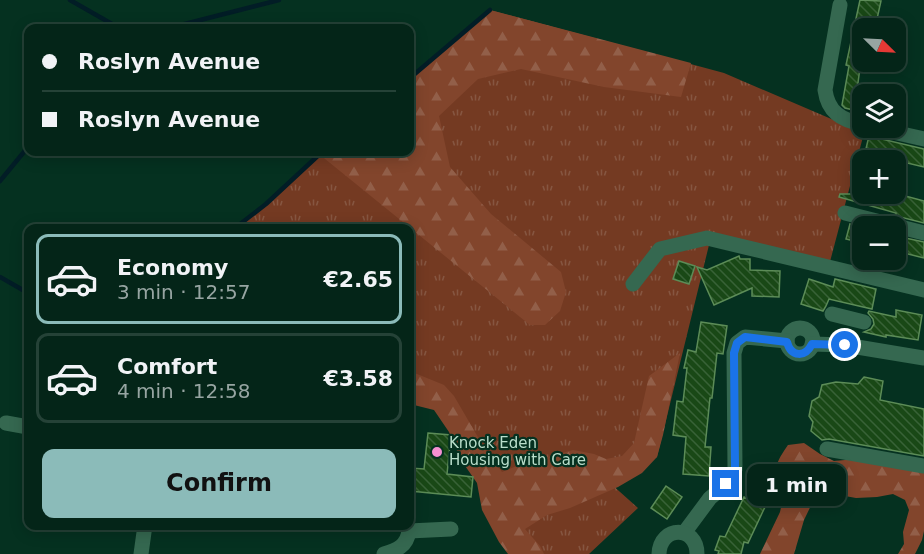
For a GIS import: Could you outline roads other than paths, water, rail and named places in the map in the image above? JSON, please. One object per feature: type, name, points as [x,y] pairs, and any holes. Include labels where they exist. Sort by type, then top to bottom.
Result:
[{"type":"street","points":[[840,5],[825,90],[826,101],[842,117],[852,120]]},
{"type":"street","points":[[906,135],[924,139]]},
{"type":"street","points":[[845,213],[924,233]]},
{"type":"street","points":[[633,284],[660,249],[707,238],[924,290]]},
{"type":"street","points":[[832,314],[864,322]]},
{"type":"street","points":[[842,344],[848,318]]},
{"type":"street","points":[[684,533],[710,498],[726,484],[735,469],[734,353],[737,343],[745,337],[787,342],[796,354],[805,353],[812,344],[842,344],[924,358]]},
{"type":"street","points":[[6,423],[24,427]]},
{"type":"street","points":[[827,449],[924,466]]},
{"type":"street","points":[[141,554],[144,530]]},
{"type":"street","points":[[384,554],[400,549],[408,538],[409,531],[451,530]]},
{"type":"street","points":[[659,554],[659,548],[671,533],[684,533],[690,536],[697,546],[697,554]]},
{"type":"waterway","points":[[70,0],[112,24]]},
{"type":"waterway","points":[[185,24],[279,0]]},
{"type":"waterway","points":[[414,75],[490,10]]},
{"type":"waterway","points":[[0,181],[24,152]]},
{"type":"waterway","points":[[240,224],[266,204],[318,156]]},
{"type":"waterway","points":[[0,277],[24,291]]},
{"type":"place","name":"Knock Eden Housing with Care","points":[[437,452]]}]
